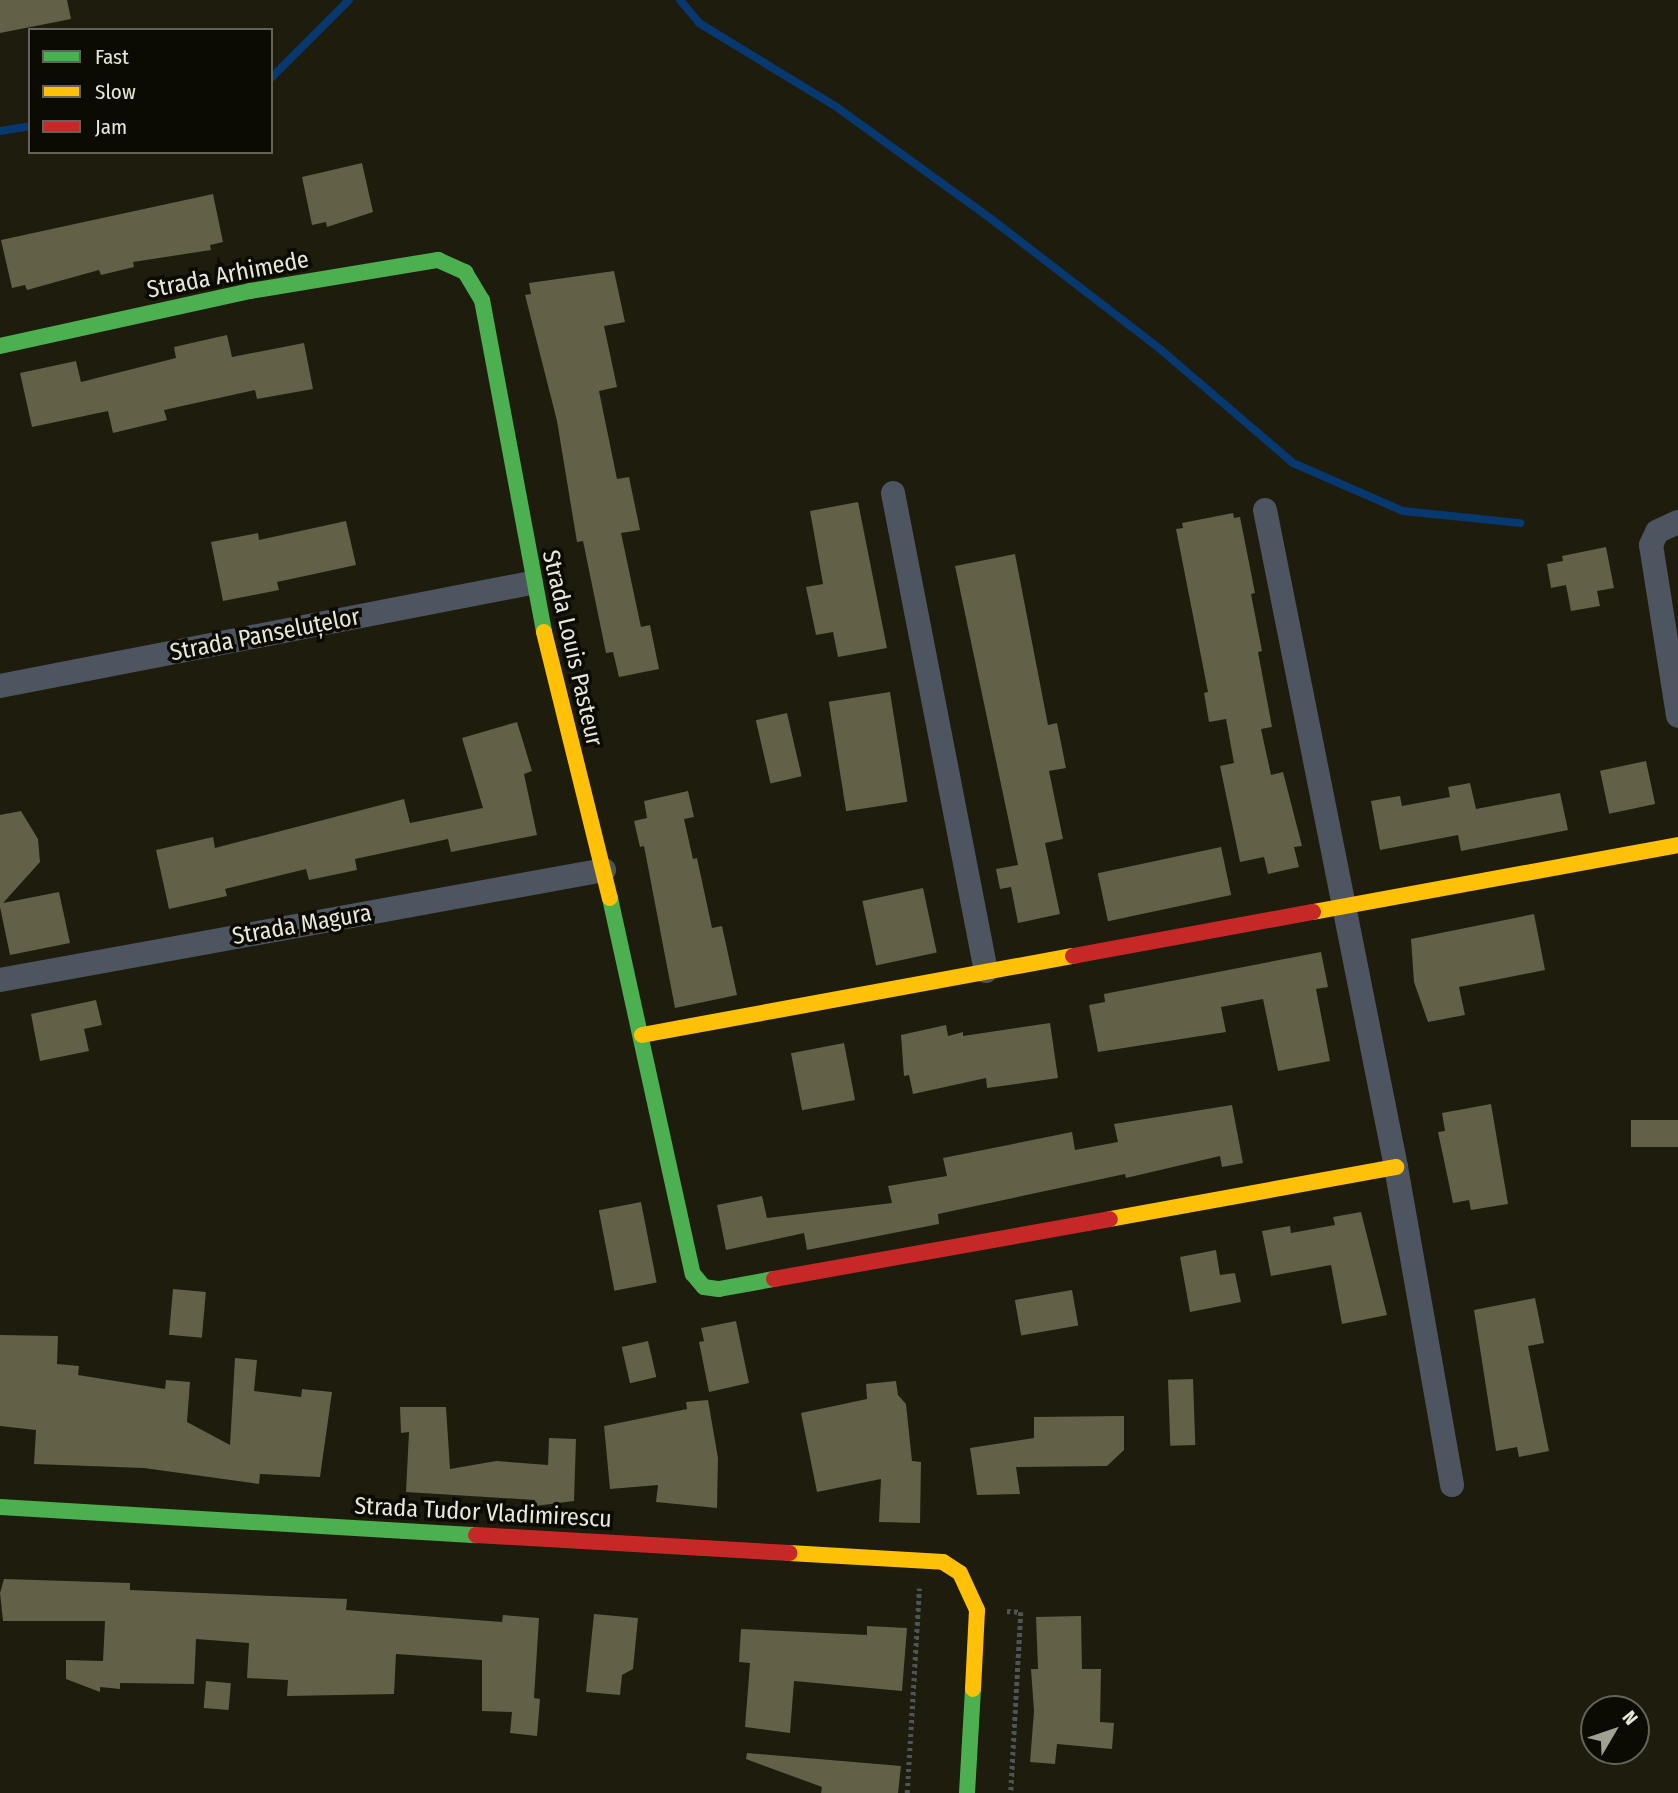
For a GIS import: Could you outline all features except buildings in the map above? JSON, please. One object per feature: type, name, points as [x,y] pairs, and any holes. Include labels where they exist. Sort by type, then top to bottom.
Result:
[{"type":"street","name":"Strada Arhimede","points":[[0,346],[250,291],[438,260],[465,272]]},
{"type":"street","name":"Strada Louis Pasteur","points":[[465,272],[482,300],[531,583],[604,870],[693,1274],[704,1287],[719,1289],[1396,1167]]},
{"type":"street","points":[[893,493],[986,971]]},
{"type":"street","points":[[1265,510],[1396,1167],[1452,1485]]},
{"type":"street","points":[[1678,522],[1657,532],[1651,545],[1678,716]]},
{"type":"street","name":"Strada Panseluțelor","points":[[0,687],[531,583]]},
{"type":"street","points":[[642,1035],[1678,845]]},
{"type":"street","name":"Strada Magura","points":[[0,980],[604,870]]},
{"type":"street","name":"Strada Tudor Vladimirescu","points":[[0,1507],[921,1558],[943,1562],[960,1573],[977,1610]]},
{"type":"street","points":[[967,1793],[977,1610]]},
{"type":"path","points":[[907,1793],[921,1558]]},
{"type":"path","points":[[977,1610],[1021,1612],[1011,1793]]},
{"type":"waterway","points":[[273,76],[349,0]]},
{"type":"waterway","points":[[680,0],[699,23],[838,108],[990,218],[1160,349],[1293,463],[1403,511],[1520,523]]},
{"type":"waterway","points":[[0,131],[28,126]]},
{"type":"traffic: fast","points":[[0,346],[250,291],[438,260],[465,272],[482,300],[544,632]]},
{"type":"traffic: fast","points":[[610,898],[693,1274],[704,1287],[719,1289],[774,1279]]},
{"type":"traffic: fast","points":[[0,1507],[476,1535]]},
{"type":"traffic: fast","points":[[967,1793],[973,1689]]},
{"type":"traffic: slow","points":[[544,632],[610,898]]},
{"type":"traffic: slow","points":[[1313,912],[1678,845]]},
{"type":"traffic: slow","points":[[642,1035],[1073,956]]},
{"type":"traffic: slow","points":[[1110,1219],[1396,1167]]},
{"type":"traffic: slow","points":[[789,1553],[943,1562],[960,1573],[977,1610],[973,1689]]},
{"type":"traffic: jam","points":[[1073,956],[1313,912]]},
{"type":"traffic: jam","points":[[774,1279],[1110,1219]]},
{"type":"traffic: jam","points":[[476,1535],[789,1553]]}]
